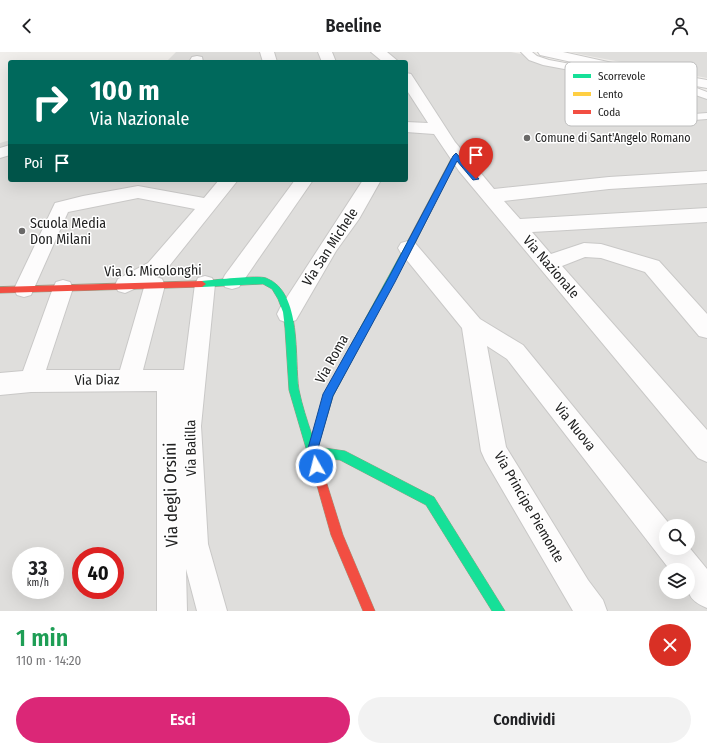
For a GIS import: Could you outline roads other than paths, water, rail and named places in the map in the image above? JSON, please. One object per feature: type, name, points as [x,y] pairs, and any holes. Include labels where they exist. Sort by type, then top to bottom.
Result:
[{"type":"street","points":[[378,52],[389,60]]},
{"type":"street","points":[[545,52],[590,62]]},
{"type":"street","name":"Via Nazionale","points":[[408,79],[456,156],[707,449]]},
{"type":"street","points":[[697,82],[707,84]]},
{"type":"street","points":[[408,127],[439,129]]},
{"type":"street","name":"Via Roma","points":[[312,452],[328,394],[408,248],[456,156]]},
{"type":"street","points":[[490,196],[609,182],[707,177]]},
{"type":"street","points":[[125,285],[155,269],[175,247],[227,182]]},
{"type":"street","points":[[232,281],[303,182]]},
{"type":"street","name":"Via San Michele","points":[[288,314],[329,246],[352,214],[371,182]]},
{"type":"street","points":[[24,289],[61,208],[144,186],[208,205]]},
{"type":"street","points":[[516,226],[668,216],[707,216]]},
{"type":"street","points":[[408,248],[472,325]]},
{"type":"street","points":[[547,263],[584,250],[601,251],[652,266],[707,329]]},
{"type":"street","name":"Via G. Micolonghi","points":[[0,290],[125,285],[205,284],[232,281],[268,282],[279,291],[288,314],[293,382],[312,452]]},
{"type":"street","name":"Via Balilla","points":[[205,284],[181,380],[189,426],[194,544],[212,611]]},
{"type":"street","points":[[129,379],[155,285]]},
{"type":"street","points":[[31,381],[63,288]]},
{"type":"street","name":"Via Nuova","points":[[472,325],[515,352],[659,533]]},
{"type":"street","name":"Via Principe Piemonte","points":[[472,325],[494,451],[577,591],[592,611]]},
{"type":"street","name":"Via Diaz","points":[[0,384],[31,381],[129,379],[181,380]]},
{"type":"street","name":"Via degli Orsini","points":[[172,611],[181,380]]},
{"type":"street","points":[[369,611],[337,535],[312,452],[341,455],[430,501],[499,611]]},
{"type":"street","points":[[677,555],[707,593]]},
{"type":"lane","points":[[526,52],[533,58],[547,63],[565,66]]},
{"type":"lane","points":[[697,92],[707,96]]},
{"type":"place","name":"Comune di Sant'Angelo Romano","points":[[527,138]]},
{"type":"place","name":"Scuola Media Don Milani","points":[[22,231]]}]
